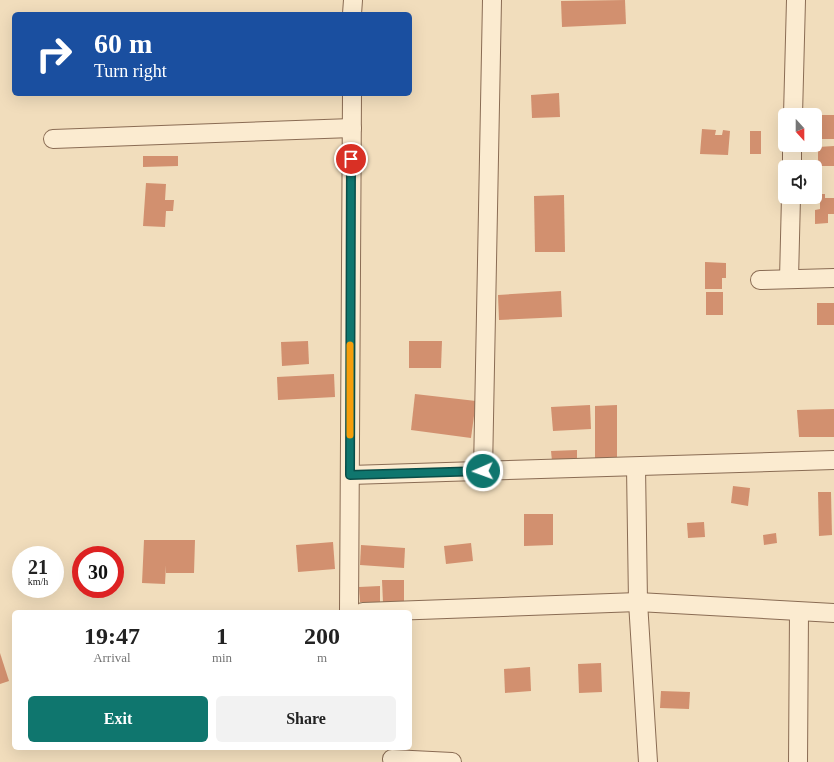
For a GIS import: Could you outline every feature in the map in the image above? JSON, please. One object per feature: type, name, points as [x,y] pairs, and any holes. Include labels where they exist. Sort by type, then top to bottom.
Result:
[{"type":"street","points":[[352,12],[353,0]]},
{"type":"street","points":[[483,471],[492,0]]},
{"type":"street","points":[[793,108],[796,0]]},
{"type":"street","points":[[349,610],[352,96]]},
{"type":"street","points":[[53,139],[352,128]]},
{"type":"street","points":[[789,279],[791,204]]},
{"type":"street","points":[[760,280],[834,278]]},
{"type":"street","points":[[350,475],[834,460]]},
{"type":"street","points":[[636,467],[638,602],[648,762]]},
{"type":"street","points":[[412,610],[638,602],[834,613]]},
{"type":"street","points":[[798,762],[800,612]]},
{"type":"street","points":[[392,759],[452,762]]},
{"type":"building","points":[[625,0],[626,24],[562,27],[561,1]]},
{"type":"building","points":[[559,93],[560,117],[532,118],[531,95]]},
{"type":"building","points":[[822,115],[834,115],[834,139],[822,139]]},
{"type":"building","points":[[702,129],[716,130],[715,135],[722,135],[723,130],[730,131],[728,155],[700,154]]},
{"type":"building","points":[[750,131],[761,131],[761,154],[750,154]]},
{"type":"building","points":[[834,146],[834,166],[822,166],[822,160],[818,160],[818,152],[822,152],[822,147]]},
{"type":"building","points":[[143,156],[178,156],[178,166],[143,167]]},
{"type":"building","points":[[146,183],[166,184],[165,200],[174,200],[173,211],[166,211],[165,227],[143,226]]},
{"type":"building","points":[[822,194],[825,194],[825,198],[834,198],[834,214],[828,214],[828,223],[815,224],[815,210],[820,209],[820,204],[822,204]]},
{"type":"building","points":[[564,195],[565,252],[535,252],[534,196]]},
{"type":"building","points":[[705,262],[726,263],[726,278],[722,278],[722,289],[705,289]]},
{"type":"building","points":[[561,291],[562,317],[499,320],[498,295]]},
{"type":"building","points":[[706,292],[723,292],[723,315],[706,315]]},
{"type":"building","points":[[817,303],[834,303],[834,325],[817,325]]},
{"type":"building","points":[[308,341],[309,364],[282,366],[281,342]]},
{"type":"building","points":[[409,341],[442,341],[441,368],[409,368]]},
{"type":"building","points":[[334,374],[335,397],[278,400],[277,377]]},
{"type":"building","points":[[415,394],[476,401],[471,438],[411,430]]},
{"type":"building","points":[[590,405],[591,429],[553,431],[551,407]]},
{"type":"building","points":[[617,405],[617,458],[595,458],[595,406]]},
{"type":"building","points":[[834,409],[834,437],[799,437],[797,410]]},
{"type":"building","points":[[577,450],[577,460],[552,461],[551,451]]},
{"type":"building","points":[[733,486],[750,488],[748,506],[731,503]]},
{"type":"building","points":[[818,492],[831,492],[832,535],[819,536]]},
{"type":"building","points":[[524,514],[553,514],[553,545],[524,546]]},
{"type":"building","points":[[704,522],[705,537],[688,538],[687,523]]},
{"type":"building","points":[[776,533],[777,543],[764,545],[763,535]]},
{"type":"building","points":[[144,540],[195,540],[194,573],[166,573],[166,565],[165,584],[142,583]]},
{"type":"building","points":[[333,542],[335,569],[298,572],[296,545]]},
{"type":"building","points":[[471,543],[473,561],[446,564],[444,546]]},
{"type":"building","points":[[361,545],[405,548],[404,568],[360,565]]},
{"type":"building","points":[[382,580],[404,580],[404,603],[383,603]]},
{"type":"building","points":[[380,586],[380,602],[360,602],[359,587]]},
{"type":"building","points":[[0,653],[9,681],[0,684]]},
{"type":"building","points":[[601,663],[602,692],[579,693],[578,664]]},
{"type":"building","points":[[530,667],[531,691],[505,693],[504,669]]},
{"type":"building","points":[[661,691],[690,692],[689,709],[660,708]]},
{"type":"slow traffic","points":[[350,345],[350,435]]},
{"type":"route","points":[[351,159],[350,475],[483,471]]}]
